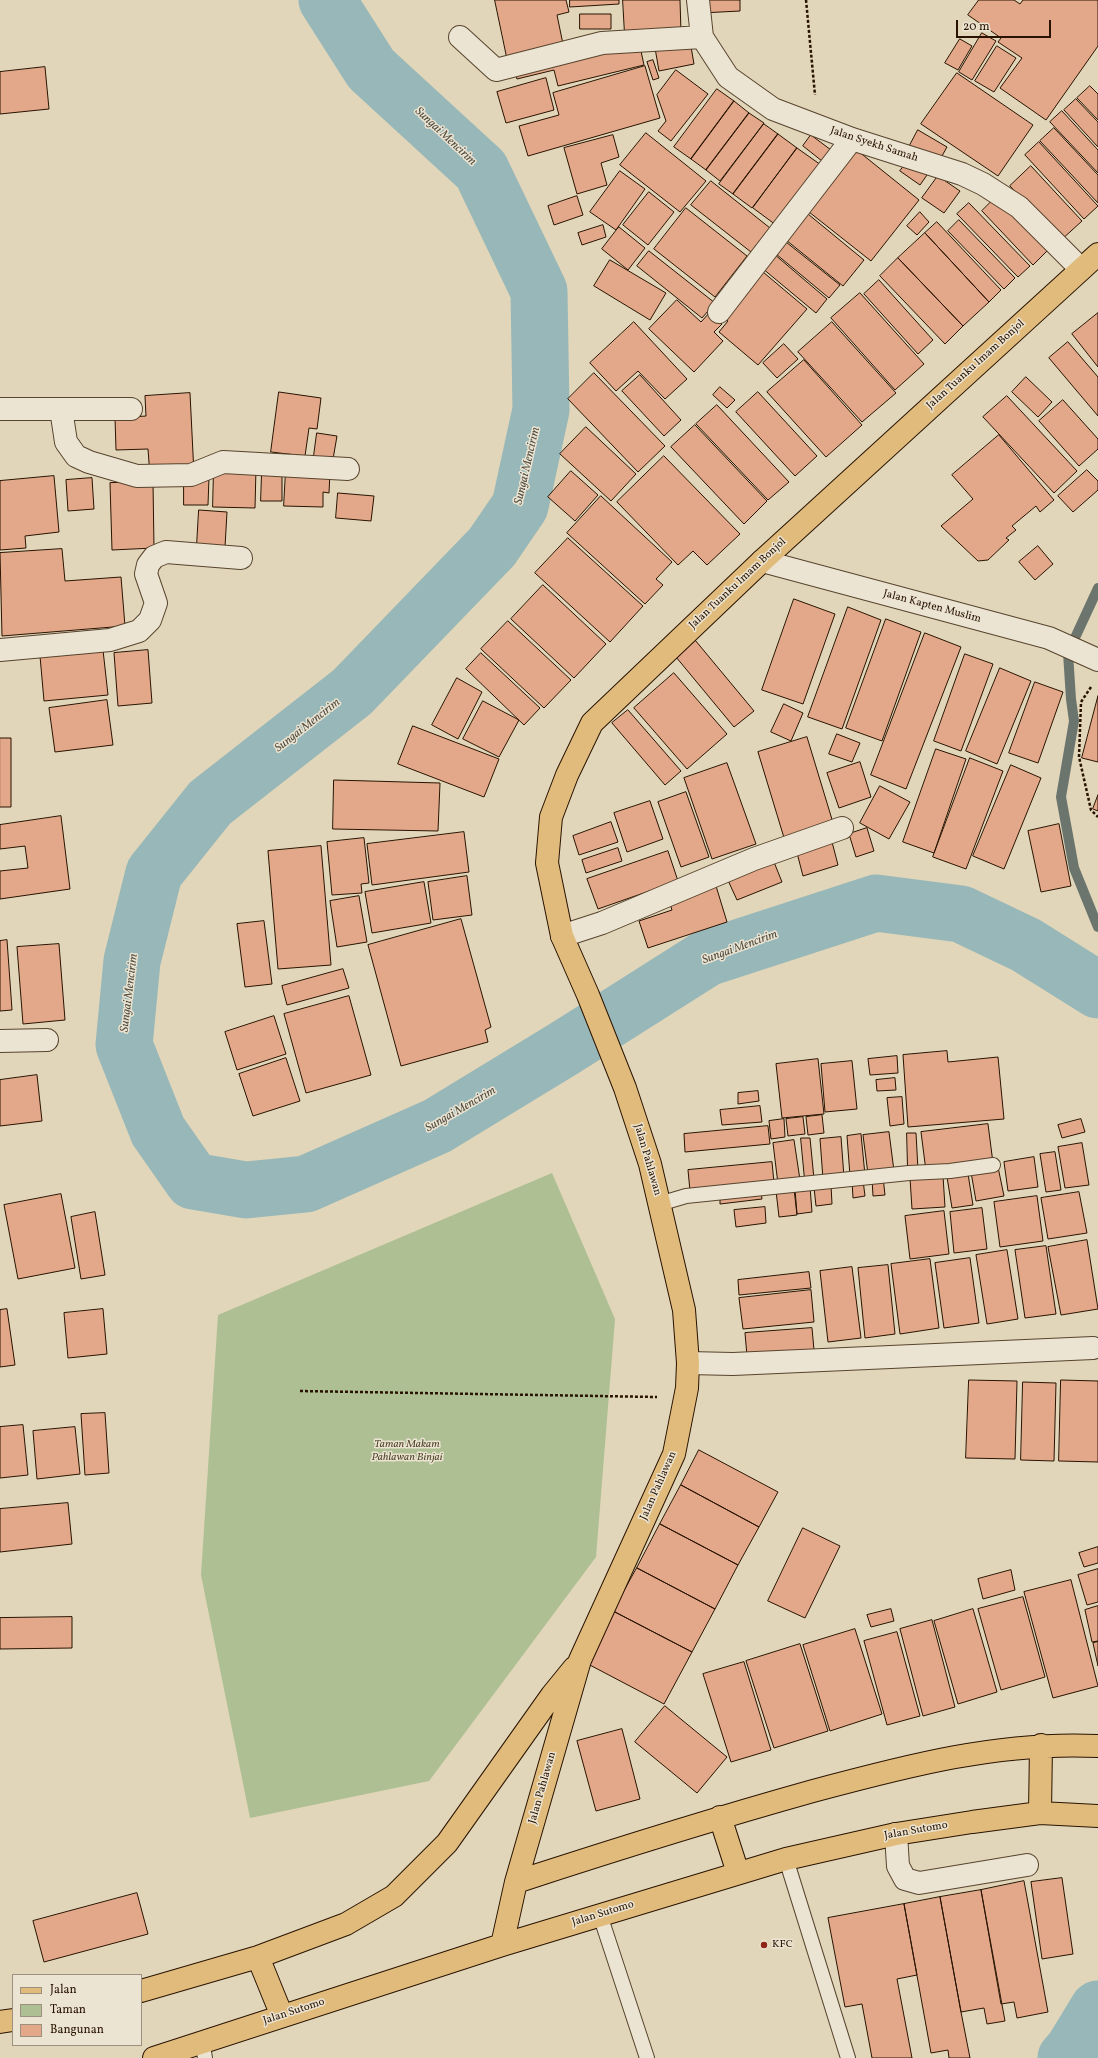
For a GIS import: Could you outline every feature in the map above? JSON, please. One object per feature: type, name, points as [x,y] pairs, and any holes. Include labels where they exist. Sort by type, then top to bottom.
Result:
[{"type":"main road","name":"Jalan Tuanku Imam Bonjol","points":[[588,995],[562,936],[547,863],[551,817],[567,775],[592,723],[762,561],[1098,254]]},
{"type":"main road","name":"Jalan Pahlawan","points":[[502,1945],[516,1882],[580,1660],[674,1454],[685,1398],[688,1363],[684,1310],[650,1164],[625,1088],[588,995]]},
{"type":"main road","points":[[142,1991],[258,1956],[346,1924],[394,1896],[447,1843],[552,1695],[580,1660]]},
{"type":"main road","points":[[516,1882],[720,1817],[853,1780],[934,1761],[996,1750],[1041,1745],[1071,1744],[1098,1746]]},
{"type":"main road","points":[[1040,1813],[1041,1745]]},
{"type":"main road","name":"Jalan Sutomo","points":[[154,2058],[203,2050],[282,2016],[502,1945],[786,1859],[896,1834],[1040,1813],[1098,1816]]},
{"type":"main road","points":[[720,1817],[738,1873]]},
{"type":"main road","points":[[258,1956],[282,2016]]},
{"type":"main road","points":[[0,2022],[12,2020]]},
{"type":"street","name":"Jalan Syekh Samah","points":[[698,0],[702,37],[728,77],[773,109],[852,139],[962,174],[983,184],[1019,207],[1081,269]]},
{"type":"street","points":[[460,37],[496,70],[602,43],[702,37]]},
{"type":"street","points":[[720,312],[852,139]]},
{"type":"street","points":[[61,409],[66,442],[76,456],[89,462],[137,476],[191,475],[223,462],[348,469]]},
{"type":"street","points":[[0,410],[131,409]]},
{"type":"street","points":[[0,650],[110,640],[139,630],[150,620],[156,603],[146,574],[148,565],[154,557],[166,552],[241,558]]},
{"type":"street","name":"Jalan Kapten Muslim","points":[[762,561],[1048,638],[1098,660]]},
{"type":"street","points":[[562,936],[602,922],[754,859],[842,828]]},
{"type":"street","points":[[0,1041],[47,1040]]},
{"type":"street","points":[[688,1363],[733,1364],[1093,1348]]},
{"type":"street","points":[[896,1834],[898,1866],[905,1879],[919,1883],[1027,1865]]},
{"type":"lane","points":[[659,1204],[686,1196],[760,1187],[824,1183],[909,1173],[950,1171],[993,1165]]},
{"type":"lane","points":[[786,1859],[848,2058]]},
{"type":"lane","points":[[600,1915],[647,2058]]},
{"type":"path","points":[[806,0],[815,92],[813,124]]},
{"type":"path","points":[[1094,682],[1082,702],[1079,757],[1090,810],[1098,817]]},
{"type":"path","points":[[300,1391],[685,1398]]},
{"type":"green space","name":"Taman Makam Pahlawan Binjai","points":[[552,1173],[615,1319],[596,1557],[429,1781],[250,1818],[201,1575],[218,1315]]},
{"type":"building","points":[[495,0],[566,0],[569,12],[557,15],[564,49],[508,62]]},
{"type":"building","points":[[570,0],[619,0],[619,4],[570,7]]},
{"type":"building","points":[[623,0],[680,0],[681,33],[625,35]]},
{"type":"building","points":[[701,0],[740,0],[740,11],[701,13]]},
{"type":"building","points":[[979,0],[1014,0],[1020,4],[1023,0],[1098,0],[1098,46],[1046,120],[1000,88],[1022,58],[998,42],[1001,38],[968,15]]},
{"type":"building","points":[[580,14],[611,14],[611,29],[580,29]]},
{"type":"building","points":[[982,33],[996,41],[972,80],[959,72]]},
{"type":"building","points":[[960,39],[972,46],[958,70],[945,63]]},
{"type":"building","points":[[690,41],[694,64],[659,71],[655,48]]},
{"type":"building","points":[[639,42],[644,65],[558,86],[554,70],[517,79],[515,72]]},
{"type":"building","points":[[997,46],[1016,58],[994,92],[975,81]]},
{"type":"building","points":[[653,60],[659,78],[653,80],[647,62]]},
{"type":"building","points":[[645,66],[660,118],[528,156],[519,126],[559,115],[553,93]]},
{"type":"building","points":[[45,67],[49,109],[0,114],[0,72]]},
{"type":"building","points":[[676,70],[708,94],[671,141],[658,131],[666,121],[657,95]]},
{"type":"building","points":[[957,73],[1033,125],[998,176],[921,124]]},
{"type":"building","points":[[546,78],[554,110],[506,123],[497,92]]},
{"type":"building","points":[[1090,86],[1098,94],[1098,120],[1077,98]]},
{"type":"building","points":[[717,89],[734,101],[691,159],[674,147]]},
{"type":"building","points":[[1076,99],[1098,122],[1098,147],[1064,110]]},
{"type":"building","points":[[734,101],[749,113],[706,170],[691,159]]},
{"type":"building","points":[[1062,111],[1098,150],[1098,173],[1050,122]]},
{"type":"building","points":[[749,113],[764,123],[720,181],[706,170]]},
{"type":"building","points":[[764,124],[778,134],[733,194],[719,184]]},
{"type":"building","points":[[1054,128],[1098,175],[1098,203],[1040,141]]},
{"type":"building","points":[[918,130],[947,147],[938,163],[909,147]]},
{"type":"building","points":[[646,133],[706,181],[680,212],[620,165]]},
{"type":"building","points":[[778,134],[797,148],[752,208],[733,194]]},
{"type":"building","points":[[613,135],[619,157],[601,163],[607,185],[577,194],[564,148]]},
{"type":"building","points":[[811,135],[831,150],[822,161],[803,146]]},
{"type":"building","points":[[1039,142],[1098,206],[1084,219],[1025,155]]},
{"type":"building","points":[[853,147],[919,200],[871,261],[804,208]]},
{"type":"building","points":[[797,148],[821,165],[776,225],[753,208]]},
{"type":"building","points":[[908,161],[927,175],[920,185],[900,171]]},
{"type":"building","points":[[1031,166],[1082,221],[1060,241],[1010,186]]},
{"type":"building","points":[[620,171],[645,189],[616,230],[590,212]]},
{"type":"building","points":[[938,176],[960,191],[944,213],[922,198]]},
{"type":"building","points":[[711,181],[770,228],[751,252],[691,205]]},
{"type":"building","points":[[649,192],[674,212],[648,245],[623,225]]},
{"type":"building","points":[[577,196],[583,215],[554,225],[548,206]]},
{"type":"building","points":[[996,197],[1047,251],[1033,265],[982,211]]},
{"type":"building","points":[[969,203],[1030,266],[1018,277],[957,214]]},
{"type":"building","points":[[686,208],[747,256],[715,297],[654,249]]},
{"type":"building","points":[[920,212],[929,222],[917,235],[907,226]]},
{"type":"building","points":[[808,214],[864,260],[843,286],[786,240]]},
{"type":"building","points":[[959,220],[1015,278],[1004,289],[948,231]]},
{"type":"building","points":[[937,222],[1001,290],[989,302],[925,233]]},
{"type":"building","points":[[603,225],[606,237],[582,245],[578,233]]},
{"type":"building","points":[[619,227],[645,248],[628,270],[602,249]]},
{"type":"building","points":[[925,233],[989,302],[963,326],[898,258]]},
{"type":"building","points":[[786,242],[840,285],[829,298],[776,254]]},
{"type":"building","points":[[649,251],[715,303],[702,318],[637,266]]},
{"type":"building","points":[[774,254],[827,299],[816,313],[762,268]]},
{"type":"building","points":[[898,258],[963,326],[945,344],[880,276]]},
{"type":"building","points":[[610,260],[666,293],[650,320],[594,286]]},
{"type":"building","points":[[763,272],[807,309],[758,365],[719,332],[728,321],[724,318]]},
{"type":"building","points":[[879,280],[933,340],[918,354],[864,294]]},
{"type":"building","points":[[860,293],[924,364],[895,390],[831,318]]},
{"type":"building","points":[[677,300],[701,322],[710,312],[722,324],[714,332],[723,341],[694,372],[649,329]]},
{"type":"building","points":[[1098,313],[1098,367],[1072,334]]},
{"type":"building","points":[[634,322],[687,379],[665,399],[638,371],[616,391],[590,363]]},
{"type":"building","points":[[832,322],[896,393],[862,422],[798,352]]},
{"type":"building","points":[[1068,342],[1098,377],[1098,416],[1049,358]]},
{"type":"building","points":[[784,344],[798,359],[777,378],[763,363]]},
{"type":"building","points":[[804,360],[862,425],[826,457],[767,392]]},
{"type":"building","points":[[594,373],[665,446],[638,472],[568,399]]},
{"type":"building","points":[[640,375],[681,420],[664,436],[622,391]]},
{"type":"building","points":[[1026,377],[1052,402],[1038,417],[1012,392]]},
{"type":"building","points":[[720,387],[735,400],[727,408],[713,395]]},
{"type":"building","points":[[279,392],[321,398],[317,429],[309,428],[305,456],[271,452]]},
{"type":"building","points":[[758,392],[817,456],[795,476],[736,412]]},
{"type":"building","points":[[190,393],[194,474],[150,476],[148,449],[116,450],[115,418],[146,416],[145,396]]},
{"type":"building","points":[[1007,396],[1077,471],[1054,493],[983,417]]},
{"type":"building","points":[[1063,400],[1098,439],[1098,449],[1079,466],[1039,421]]},
{"type":"building","points":[[717,405],[789,482],[768,500],[696,424]]},
{"type":"building","points":[[695,425],[767,501],[744,524],[671,447]]},
{"type":"building","points":[[586,427],[636,474],[611,501],[560,454]]},
{"type":"building","points":[[317,433],[337,436],[332,465],[313,463]]},
{"type":"building","points":[[999,435],[1054,500],[1040,512],[1036,506],[1012,526],[1016,530],[1006,538],[1009,540],[988,560],[978,561],[941,526],[973,499],[952,475]]},
{"type":"building","points":[[664,456],[740,534],[707,565],[693,551],[678,565],[617,502]]},
{"type":"building","points":[[214,467],[256,468],[255,508],[213,507]]},
{"type":"building","points":[[286,470],[330,472],[329,493],[323,492],[323,507],[284,506]]},
{"type":"building","points":[[1087,470],[1098,481],[1098,490],[1073,512],[1058,496]]},
{"type":"building","points":[[571,471],[598,495],[575,521],[548,497]]},
{"type":"building","points":[[262,472],[282,472],[282,501],[261,501]]},
{"type":"building","points":[[54,476],[59,532],[25,536],[26,548],[0,550],[0,481]]},
{"type":"building","points":[[184,477],[209,477],[208,505],[184,505]]},
{"type":"building","points":[[92,478],[94,509],[68,511],[66,480]]},
{"type":"building","points":[[153,482],[154,548],[112,550],[110,483]]},
{"type":"building","points":[[338,493],[374,496],[371,521],[336,518]]},
{"type":"building","points":[[601,496],[672,562],[656,579],[663,585],[645,604],[567,533]]},
{"type":"building","points":[[199,510],[227,512],[225,547],[197,545]]},
{"type":"building","points":[[568,538],[643,606],[610,642],[535,573]]},
{"type":"building","points":[[1038,546],[1053,564],[1035,580],[1019,562]]},
{"type":"building","points":[[62,549],[65,581],[121,577],[125,626],[2,636],[0,553]]},
{"type":"building","points":[[543,585],[606,644],[574,678],[511,619]]},
{"type":"building","points":[[794,599],[835,614],[803,704],[762,690]]},
{"type":"building","points":[[848,607],[881,620],[842,729],[808,717]]},
{"type":"building","points":[[886,619],[921,632],[882,741],[846,728]]},
{"type":"building","points":[[508,621],[571,680],[544,708],[481,649]]},
{"type":"building","points":[[925,633],[961,647],[906,789],[871,775]]},
{"type":"building","points":[[695,640],[754,711],[734,727],[676,657]]},
{"type":"building","points":[[103,650],[108,695],[44,701],[40,656]]},
{"type":"building","points":[[148,650],[152,703],[118,706],[114,653]]},
{"type":"building","points":[[481,653],[540,708],[524,725],[466,669]]},
{"type":"building","points":[[965,654],[993,664],[961,751],[934,741]]},
{"type":"building","points":[[1000,668],[1031,681],[997,764],[966,751]]},
{"type":"building","points":[[674,673],[727,734],[687,769],[634,708]]},
{"type":"building","points":[[457,678],[482,692],[458,739],[432,725]]},
{"type":"building","points":[[1035,682],[1063,692],[1038,763],[1009,753]]},
{"type":"building","points":[[1098,696],[1098,762],[1082,758]]},
{"type":"building","points":[[107,700],[113,745],[55,752],[49,708]]},
{"type":"building","points":[[483,701],[519,720],[499,757],[463,739]]},
{"type":"building","points":[[784,704],[803,713],[791,741],[771,732]]},
{"type":"building","points":[[628,710],[681,771],[665,785],[612,723]]},
{"type":"building","points":[[413,726],[499,759],[484,797],[398,764]]},
{"type":"building","points":[[837,734],[860,743],[852,762],[829,754]]},
{"type":"building","points":[[807,737],[834,826],[785,841],[758,752]]},
{"type":"building","points":[[0,738],[11,738],[11,807],[0,807]]},
{"type":"building","points":[[936,749],[966,759],[934,853],[903,842]]},
{"type":"building","points":[[970,758],[1003,771],[966,869],[933,857]]},
{"type":"building","points":[[860,762],[871,797],[839,808],[827,773]]},
{"type":"building","points":[[727,763],[756,844],[712,859],[684,778]]},
{"type":"building","points":[[1011,765],[1041,778],[1004,869],[973,856]]},
{"type":"building","points":[[334,780],[440,783],[438,831],[333,829]]},
{"type":"building","points":[[880,786],[910,802],[889,839],[860,823]]},
{"type":"building","points":[[686,792],[709,857],[681,867],[658,802]]},
{"type":"building","points":[[1098,795],[1098,811],[1093,809]]},
{"type":"building","points":[[650,801],[663,839],[627,852],[614,813]]},
{"type":"building","points":[[61,816],[70,889],[0,899],[0,871],[28,868],[25,846],[0,849],[0,825]]},
{"type":"building","points":[[611,822],[618,842],[579,855],[573,836]]},
{"type":"building","points":[[1059,824],[1071,886],[1041,892],[1028,831]]},
{"type":"building","points":[[867,828],[874,851],[856,857],[849,834]]},
{"type":"building","points":[[464,832],[469,872],[372,885],[367,844]]},
{"type":"building","points":[[364,838],[369,883],[361,884],[362,893],[332,895],[327,842]]},
{"type":"building","points":[[831,838],[838,865],[803,876],[796,849]]},
{"type":"building","points":[[321,846],[331,965],[278,969],[268,851]]},
{"type":"building","points":[[618,848],[622,861],[586,873],[582,860]]},
{"type":"building","points":[[668,851],[678,881],[598,909],[587,879]]},
{"type":"building","points":[[772,857],[782,882],[737,900],[726,876]]},
{"type":"building","points":[[467,876],[472,915],[433,920],[428,882]]},
{"type":"building","points":[[424,882],[431,923],[372,933],[365,892]]},
{"type":"building","points":[[716,886],[727,922],[648,948],[639,921],[672,910],[669,901]]},
{"type":"building","points":[[359,896],[367,942],[337,947],[330,901]]},
{"type":"building","points":[[461,919],[491,1027],[485,1030],[488,1042],[401,1066],[368,945]]},
{"type":"building","points":[[264,921],[272,984],[245,987],[237,924]]},
{"type":"building","points":[[7,940],[12,1010],[0,1011],[0,941]]},
{"type":"building","points":[[59,944],[65,1020],[23,1024],[17,947]]},
{"type":"building","points":[[343,969],[349,988],[287,1005],[282,986]]},
{"type":"building","points":[[349,996],[371,1075],[306,1093],[284,1014]]},
{"type":"building","points":[[274,1016],[286,1054],[237,1070],[225,1032]]},
{"type":"building","points":[[947,1051],[948,1062],[998,1057],[1004,1119],[908,1127],[903,1055]]},
{"type":"building","points":[[897,1056],[898,1073],[870,1075],[868,1059]]},
{"type":"building","points":[[286,1058],[300,1101],[253,1116],[239,1074]]},
{"type":"building","points":[[818,1059],[824,1114],[782,1118],[776,1064]]},
{"type":"building","points":[[852,1061],[857,1109],[825,1112],[821,1064]]},
{"type":"building","points":[[37,1075],[42,1121],[0,1126],[0,1080]]},
{"type":"building","points":[[895,1078],[896,1090],[877,1091],[876,1080]]},
{"type":"building","points":[[758,1091],[759,1101],[738,1104],[738,1093]]},
{"type":"building","points":[[902,1097],[904,1124],[890,1126],[887,1098]]},
{"type":"building","points":[[760,1106],[762,1122],[722,1125],[720,1110]]},
{"type":"building","points":[[822,1115],[824,1133],[808,1135],[806,1117]]},
{"type":"building","points":[[803,1117],[805,1134],[788,1136],[786,1119]]},
{"type":"building","points":[[784,1119],[785,1137],[771,1139],[769,1121]]},
{"type":"building","points":[[1081,1119],[1085,1132],[1062,1138],[1058,1125]]},
{"type":"building","points":[[988,1124],[993,1163],[926,1171],[921,1132]]},
{"type":"building","points":[[768,1126],[770,1144],[685,1152],[684,1134]]},
{"type":"building","points":[[889,1132],[894,1171],[868,1174],[863,1135]]},
{"type":"building","points":[[907,1133],[916,1133],[918,1170],[908,1170]]},
{"type":"building","points":[[861,1134],[865,1175],[850,1176],[847,1136]]},
{"type":"building","points":[[841,1137],[844,1177],[823,1179],[820,1139]]},
{"type":"building","points":[[801,1138],[810,1138],[814,1179],[805,1180]]},
{"type":"building","points":[[794,1140],[800,1180],[778,1184],[773,1143]]},
{"type":"building","points":[[1082,1143],[1089,1185],[1065,1188],[1058,1147]]},
{"type":"building","points":[[1055,1152],[1061,1190],[1046,1192],[1040,1154]]},
{"type":"building","points":[[1034,1157],[1038,1187],[1008,1191],[1004,1162]]},
{"type":"building","points":[[772,1162],[774,1183],[690,1191],[688,1170]]},
{"type":"building","points":[[998,1167],[1004,1196],[976,1201],[971,1172]]},
{"type":"building","points":[[968,1174],[973,1205],[952,1208],[947,1177]]},
{"type":"building","points":[[943,1176],[945,1207],[912,1209],[910,1178]]},
{"type":"building","points":[[883,1177],[885,1195],[873,1196],[872,1179]]},
{"type":"building","points":[[863,1180],[865,1196],[853,1198],[852,1181]]},
{"type":"building","points":[[831,1185],[832,1204],[816,1206],[814,1187]]},
{"type":"building","points":[[810,1187],[812,1212],[797,1214],[795,1189]]},
{"type":"building","points":[[794,1189],[797,1215],[779,1217],[776,1191]]},
{"type":"building","points":[[761,1192],[762,1199],[720,1204],[720,1196]]},
{"type":"building","points":[[1079,1192],[1087,1233],[1048,1239],[1041,1198]]},
{"type":"building","points":[[61,1194],[75,1268],[18,1279],[4,1205]]},
{"type":"building","points":[[1037,1196],[1043,1241],[1000,1247],[994,1202]]},
{"type":"building","points":[[765,1207],[766,1223],[736,1227],[734,1210]]},
{"type":"building","points":[[982,1208],[987,1249],[954,1253],[950,1212]]},
{"type":"building","points":[[944,1211],[949,1254],[910,1259],[905,1216]]},
{"type":"building","points":[[95,1212],[105,1275],[81,1279],[71,1217]]},
{"type":"building","points":[[1087,1240],[1098,1309],[1061,1315],[1048,1247]]},
{"type":"building","points":[[1046,1246],[1056,1314],[1025,1318],[1015,1250]]},
{"type":"building","points":[[1007,1250],[1018,1319],[987,1324],[976,1255]]},
{"type":"building","points":[[970,1258],[979,1323],[944,1328],[935,1263]]},
{"type":"building","points":[[930,1259],[939,1328],[900,1334],[891,1264]]},
{"type":"building","points":[[888,1265],[895,1334],[865,1338],[858,1268]]},
{"type":"building","points":[[852,1267],[861,1338],[828,1342],[820,1271]]},
{"type":"building","points":[[809,1272],[811,1288],[739,1295],[738,1280]]},
{"type":"building","points":[[811,1290],[814,1322],[743,1329],[739,1298]]},
{"type":"building","points":[[7,1309],[15,1365],[0,1367],[0,1310]]},
{"type":"building","points":[[103,1309],[107,1354],[68,1358],[64,1313]]},
{"type":"building","points":[[812,1328],[814,1350],[747,1356],[745,1333]]},
{"type":"building","points":[[969,1380],[1017,1381],[1015,1459],[966,1458]]},
{"type":"building","points":[[1061,1380],[1098,1381],[1098,1462],[1059,1461]]},
{"type":"building","points":[[1023,1382],[1056,1383],[1054,1461],[1021,1460]]},
{"type":"building","points":[[105,1413],[109,1473],[85,1475],[81,1414]]},
{"type":"building","points":[[23,1425],[28,1475],[0,1478],[0,1427]]},
{"type":"building","points":[[75,1427],[80,1474],[37,1479],[33,1431]]},
{"type":"building","points":[[699,1450],[778,1492],[759,1527],[681,1485]]},
{"type":"building","points":[[681,1485],[759,1527],[738,1565],[660,1524]]},
{"type":"building","points":[[68,1503],[72,1544],[0,1552],[0,1509]]},
{"type":"building","points":[[660,1524],[738,1565],[715,1609],[637,1568]]},
{"type":"building","points":[[803,1528],[840,1546],[805,1618],[768,1601]]},
{"type":"building","points":[[1098,1547],[1098,1563],[1084,1567],[1079,1553]]},
{"type":"building","points":[[637,1568],[715,1609],[692,1652],[613,1611]]},
{"type":"building","points":[[1098,1569],[1098,1602],[1087,1605],[1078,1575]]},
{"type":"building","points":[[1011,1570],[1015,1590],[983,1599],[978,1579]]},
{"type":"building","points":[[1071,1580],[1098,1686],[1053,1698],[1024,1592]]},
{"type":"building","points":[[1023,1597],[1045,1677],[1001,1690],[978,1609]]},
{"type":"building","points":[[1098,1606],[1098,1641],[1092,1642],[1085,1610]]},
{"type":"building","points":[[891,1609],[894,1621],[871,1627],[867,1615]]},
{"type":"building","points":[[973,1609],[997,1692],[958,1704],[934,1621]]},
{"type":"building","points":[[613,1611],[692,1652],[664,1704],[586,1663]]},
{"type":"building","points":[[72,1617],[72,1648],[0,1649],[0,1618]]},
{"type":"building","points":[[932,1620],[955,1707],[923,1716],[900,1629]]},
{"type":"building","points":[[855,1629],[882,1714],[830,1731],[803,1645]]},
{"type":"building","points":[[897,1632],[920,1716],[887,1725],[864,1641]]},
{"type":"building","points":[[1098,1642],[1098,1666],[1093,1643]]},
{"type":"building","points":[[800,1644],[828,1731],[774,1748],[746,1661]]},
{"type":"building","points":[[744,1662],[771,1750],[731,1762],[703,1674]]},
{"type":"building","points":[[665,1706],[727,1757],[697,1793],[635,1742]]},
{"type":"building","points":[[622,1729],[640,1799],[596,1811],[577,1741]]},
{"type":"building","points":[[1062,1878],[1073,1954],[1042,1959],[1031,1882]]},
{"type":"building","points":[[1024,1881],[1048,2012],[1017,2018],[1014,2002],[1001,2004],[981,1890]]},
{"type":"building","points":[[981,1890],[1005,2021],[987,2024],[984,2008],[961,2012],[940,1897]]},
{"type":"building","points":[[137,1893],[148,1934],[44,1962],[33,1921]]},
{"type":"building","points":[[940,1897],[970,2058],[949,2058],[948,2050],[931,2053],[904,1904]]},
{"type":"building","points":[[904,1904],[917,1975],[897,1979],[912,2058],[872,2058],[862,2004],[845,2007],[828,1918]]},
{"type":"waterway","name":"Sungai Mencirim","points":[[327,0],[371,69],[481,170],[539,291],[541,410],[520,506],[492,547],[352,692],[210,803],[154,873],[132,961],[124,1045],[158,1131],[193,1181],[246,1190],[306,1184],[437,1126],[565,1048],[707,958],[876,903],[961,914],[1026,945],[1098,990]]},
{"type":"waterway","points":[[1098,588],[1068,653],[1074,721],[1061,797],[1074,868],[1098,927]]},
{"type":"waterway","name":"Sungai Mencirim","points":[[1066,2058],[1073,2050],[1098,2009]]},
{"type":"place","name":"KFC","points":[[764,1945]]}]
